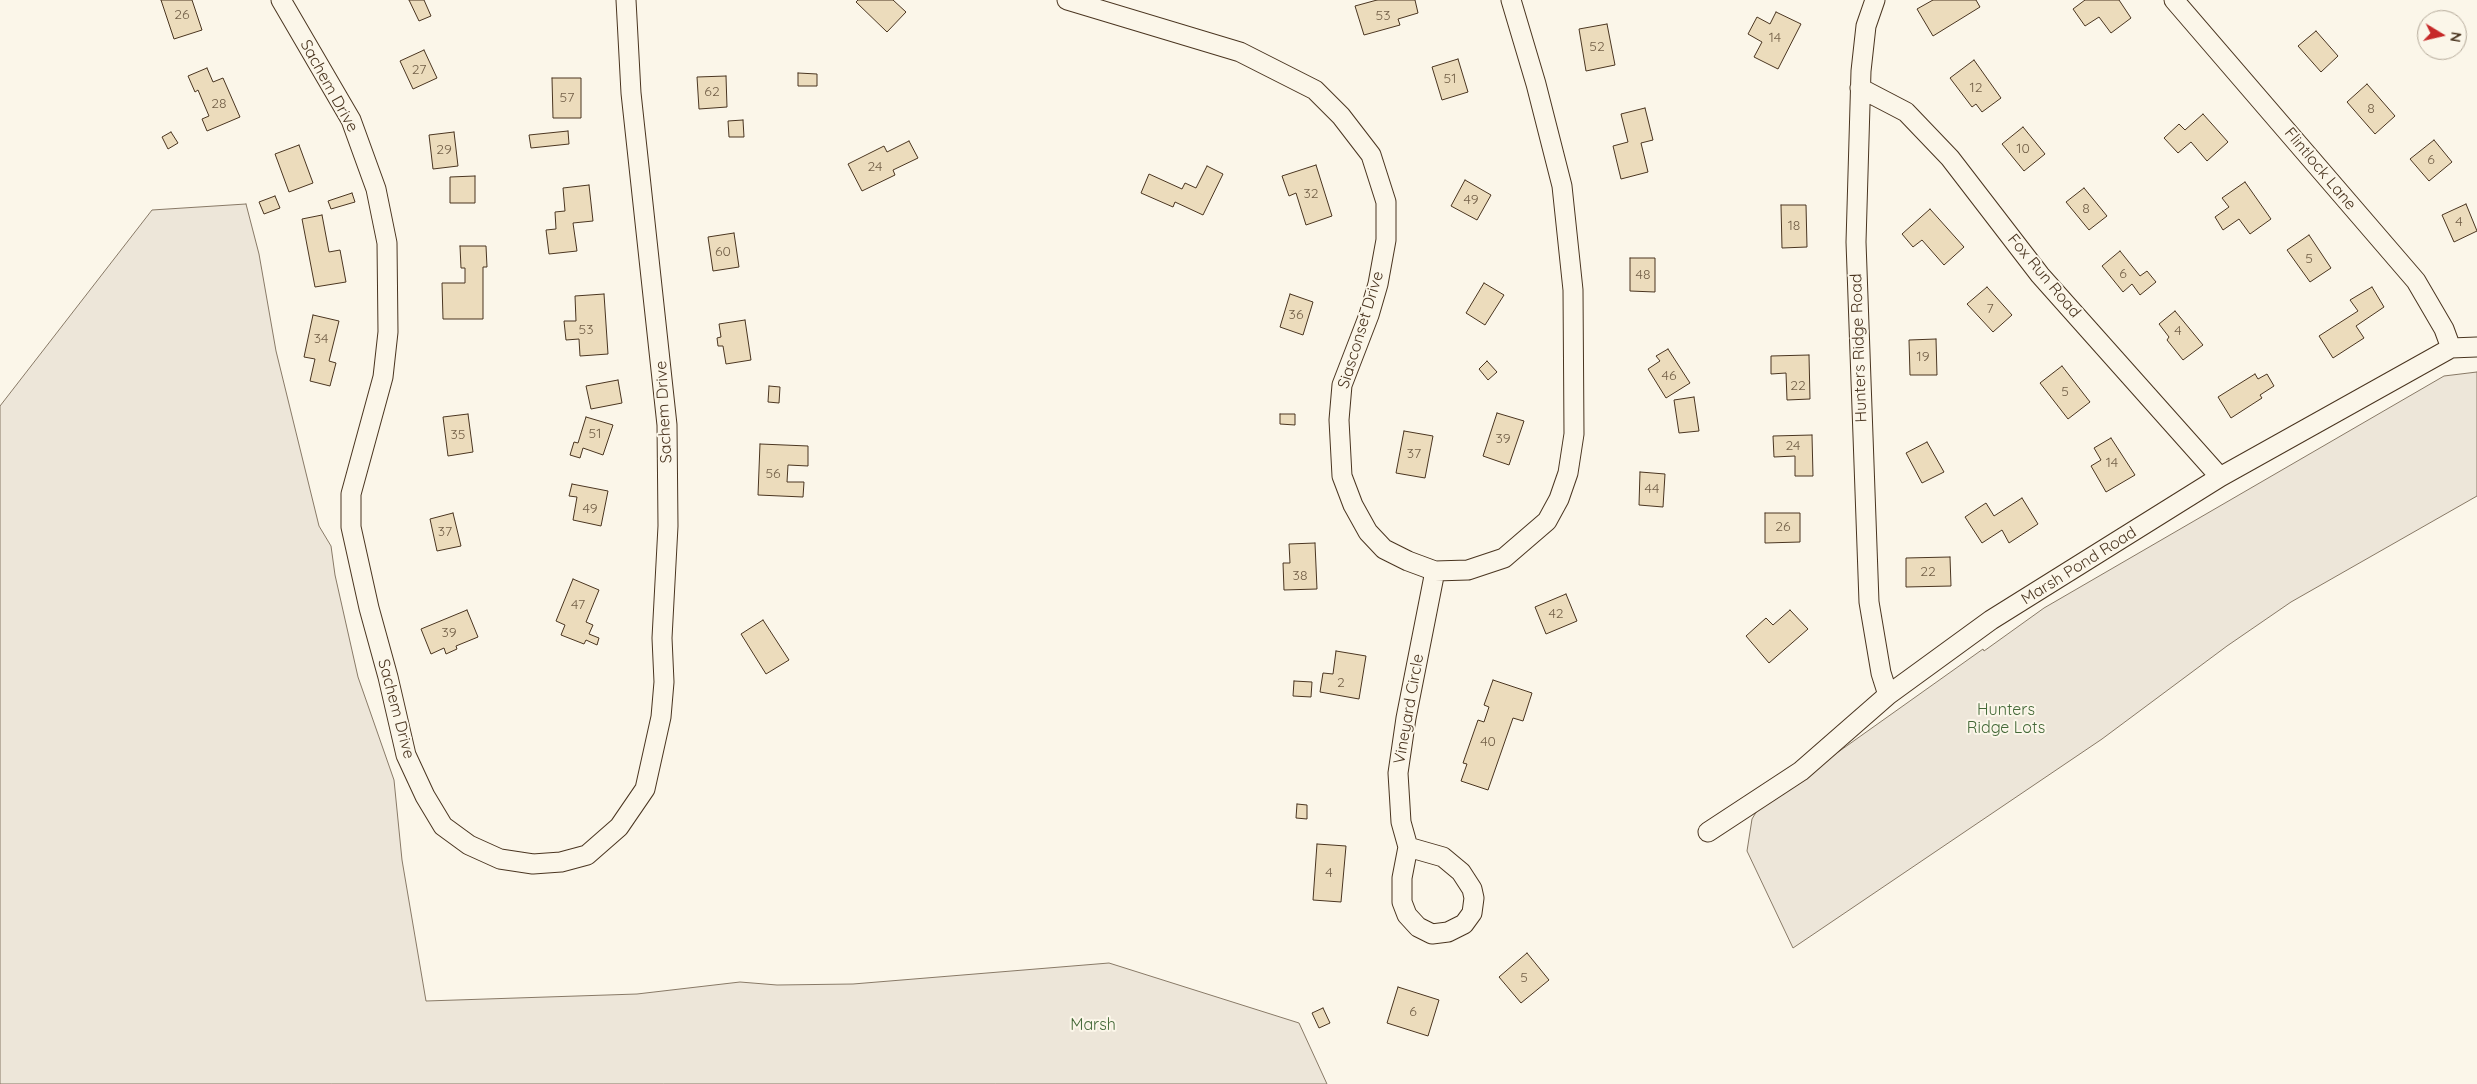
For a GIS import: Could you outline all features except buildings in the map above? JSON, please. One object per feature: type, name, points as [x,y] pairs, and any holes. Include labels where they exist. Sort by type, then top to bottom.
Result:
[{"type":"street","name":"Sachem Drive","points":[[281,0],[351,120],[376,189],[388,243],[388,332],[383,377],[351,494],[351,527],[406,755],[425,796],[443,826],[469,845],[500,859],[533,864],[561,862],[588,855],[619,828],[646,789],[660,717],[664,682],[662,638],[668,526],[667,426],[631,93],[626,0]]},
{"type":"street","name":"Siasconset Drive","points":[[1067,0],[1240,52],[1315,90],[1341,116],[1371,156],[1386,202],[1386,240],[1372,308],[1342,385],[1339,420],[1342,476],[1353,506],[1368,532],[1384,549],[1408,561],[1435,571],[1468,570],[1504,558],[1522,545],[1547,521],[1559,499],[1568,473],[1574,434],[1573,290],[1562,186],[1536,84],[1511,0]]},
{"type":"street","name":"Hunters Ridge Road","points":[[1875,0],[1866,26],[1860,88],[1856,242],[1868,602],[1880,673],[1888,695]]},
{"type":"street","name":"Flintlock Lane","points":[[2174,0],[2416,281],[2444,329],[2451,348]]},
{"type":"street","name":"Fox Run Road","points":[[1860,88],[1906,112],[1950,158],[2040,274],[2220,477]]},
{"type":"street","name":"Marsh Pond Road","points":[[1708,832],[1801,771],[1888,695],[1991,620],[2220,477],[2451,348],[2477,347]]},
{"type":"street","name":"Vineyard Circle","points":[[1408,847],[1443,857],[1462,872],[1472,889],[1474,898],[1472,913],[1464,924],[1448,932],[1432,934],[1418,927],[1407,915],[1402,902],[1402,878],[1408,847],[1401,822],[1398,773],[1406,718],[1435,571]]},
{"type":"green space","name":"Marsh","points":[[246,204],[259,254],[276,351],[319,526],[331,546],[335,575],[358,677],[394,780],[402,860],[426,1001],[637,994],[740,982],[777,985],[853,984],[1109,963],[1299,1023],[1327,1084],[0,1084],[0,406],[152,210]]},
{"type":"green space","name":"Hunters Ridge Lots","points":[[2477,372],[2477,496],[2291,602],[2227,646],[2102,739],[1793,948],[1747,851],[1752,819],[1758,809],[1983,649],[1984,651],[2044,608],[2444,376]]}]
